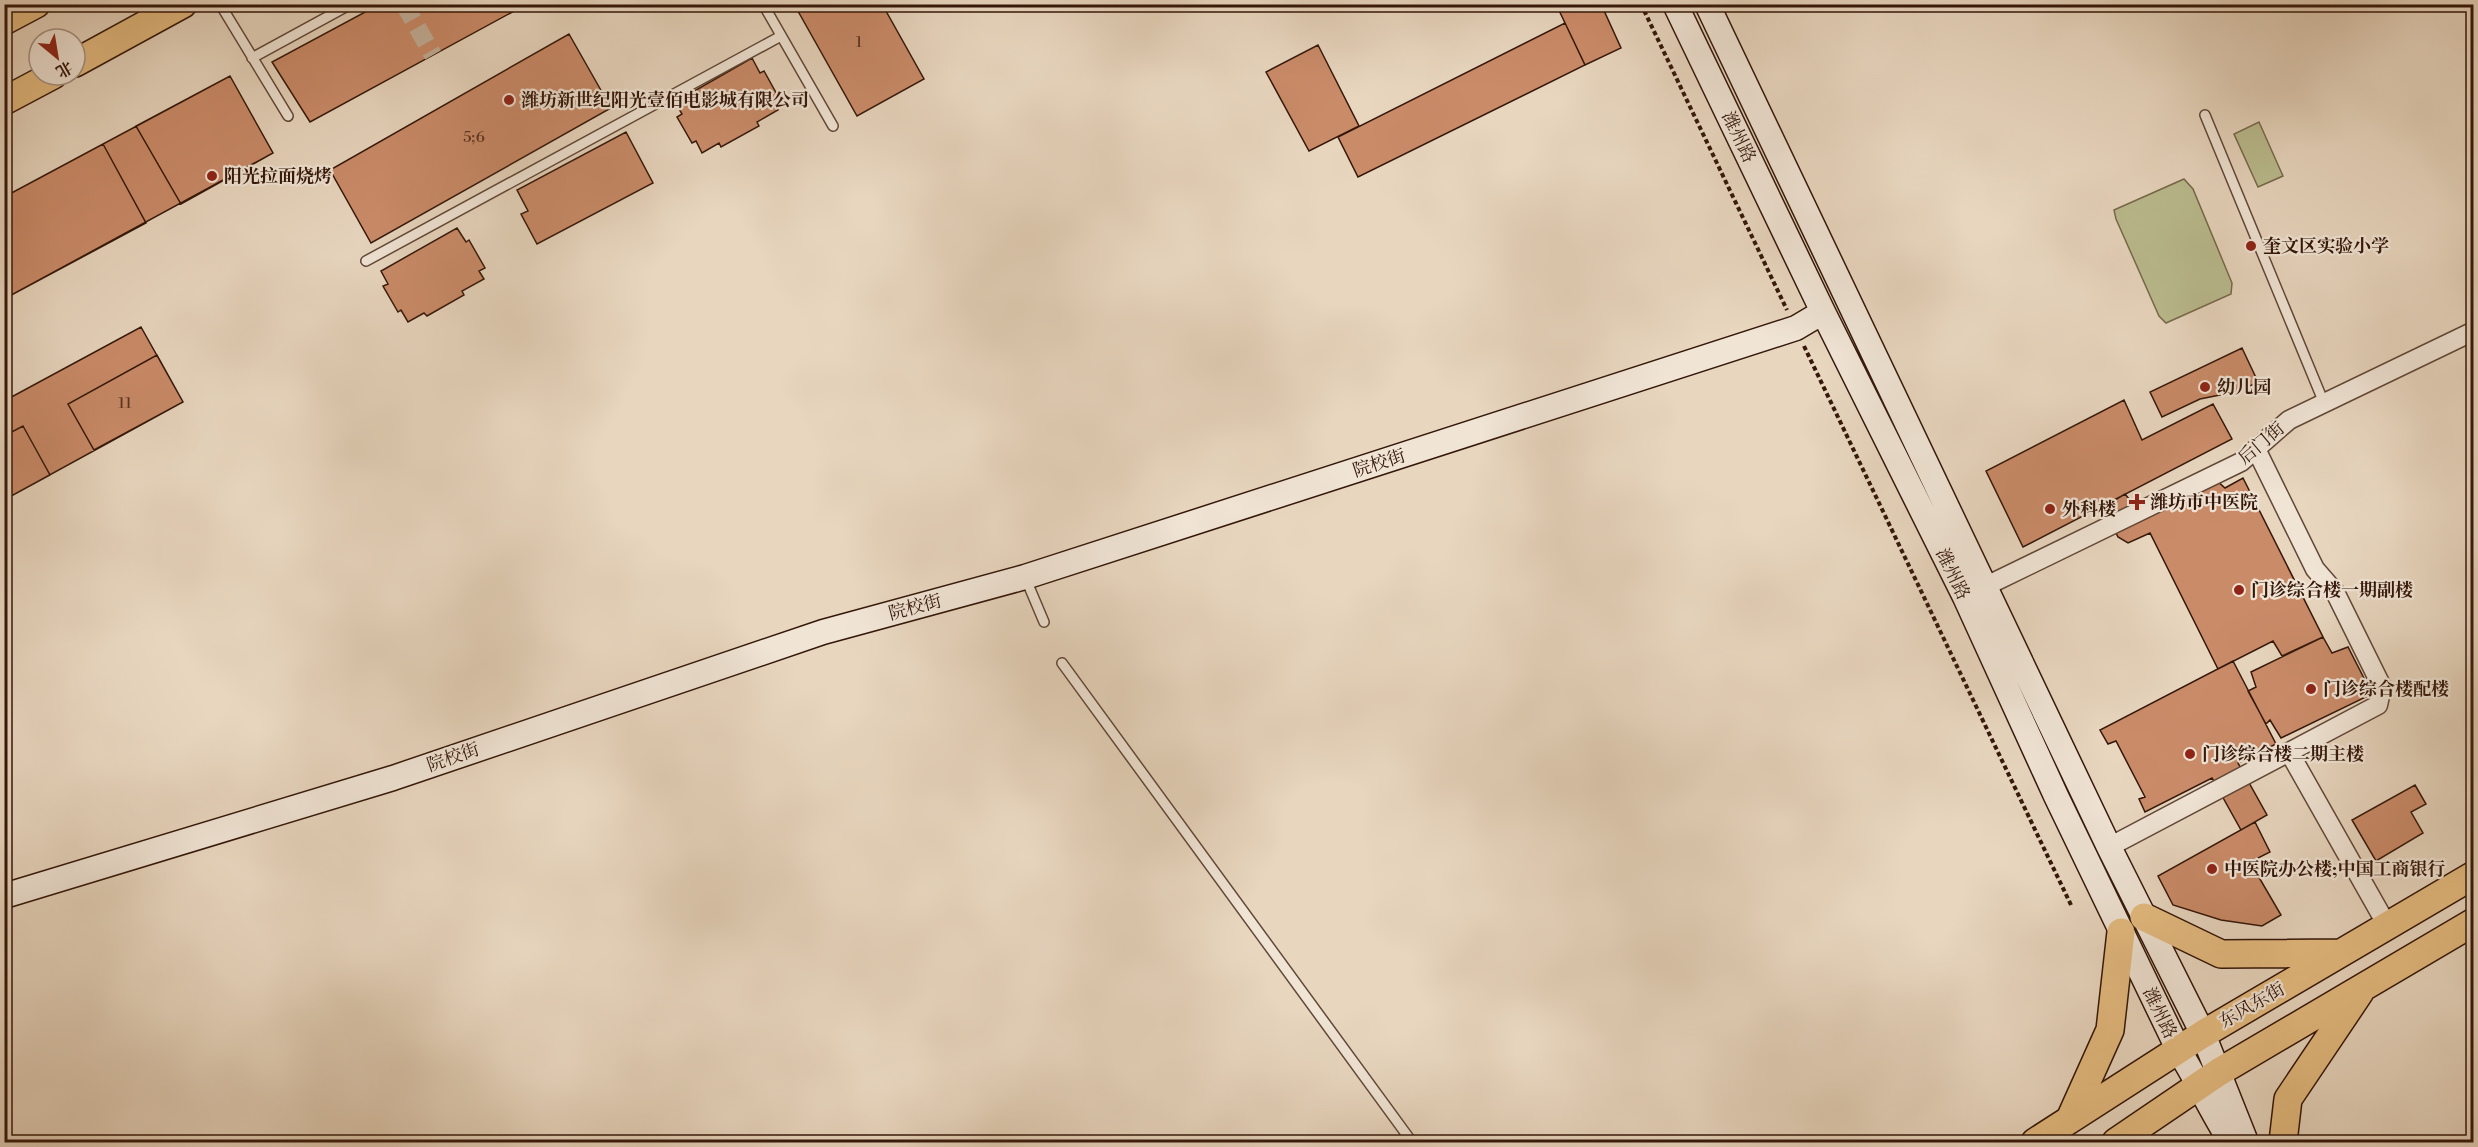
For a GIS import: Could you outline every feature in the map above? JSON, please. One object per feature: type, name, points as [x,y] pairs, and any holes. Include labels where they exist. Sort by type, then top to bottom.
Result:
[{"type":"main road","points":[[4,21],[36,4]]},
{"type":"main road","points":[[87,56],[183,4]]},
{"type":"main road","name":"潍州路","points":[[1675,4],[1823,312],[1965,597],[2179,1051],[2210,1079],[2232,1113],[2246,1143]]},
{"type":"main road","name":"潍州路","points":[[1707,4],[2109,847],[2203,1034],[2218,1123],[2231,1143]]},
{"type":"main road","points":[[4,101],[30,87]]},
{"type":"main road","name":"院校街","points":[[4,896],[393,778],[823,632],[1025,577],[1796,328],[1823,312]]},
{"type":"main road","name":"东风东街","points":[[2035,1143],[2203,1034],[2474,875]]},
{"type":"main road","points":[[2144,917],[2221,954],[2342,953]]},
{"type":"main road","points":[[2116,1143],[2210,1079],[2474,922]]},
{"type":"main road","points":[[2070,1119],[2110,1030],[2121,932]]},
{"type":"main road","points":[[2283,1143],[2288,1099],[2363,987]]},
{"type":"street","name":"后门街","points":[[1984,587],[2241,462],[2289,420],[2474,331]]},
{"type":"street","points":[[2109,847],[2378,705],[2382,687],[2335,592],[2315,569],[2256,449]]},
{"type":"street","points":[[2289,752],[2388,927]]},
{"type":"lane","points":[[220,4],[288,116]]},
{"type":"lane","points":[[252,58],[351,4]]},
{"type":"lane","points":[[763,4],[833,126]]},
{"type":"lane","points":[[366,261],[781,36]]},
{"type":"lane","points":[[2205,115],[2324,403]]},
{"type":"lane","points":[[1025,577],[1044,622]]},
{"type":"lane","points":[[1062,663],[1412,1143]]},
{"type":"path","points":[[1641,4],[2071,905]]},
{"type":"green space","points":[[2259,122],[2283,176],[2258,187],[2234,134]]},
{"type":"green space","points":[[2184,179],[2193,189],[2232,283],[2231,294],[2166,323],[2159,316],[2114,210]]},
{"type":"building","points":[[380,4],[527,4],[310,122],[272,62]]},
{"type":"building","points":[[794,4],[882,4],[924,79],[857,116]]},
{"type":"building","points":[[1556,4],[1601,4],[1621,48],[1585,65]]},
{"type":"building","points":[[1565,23],[1585,65],[1358,177],[1338,137]]},
{"type":"building","points":[[569,34],[611,108],[371,243],[330,170]]},
{"type":"building","points":[[1318,45],[1359,126],[1309,151],[1266,72]]},
{"type":"building","points":[[752,58],[760,73],[764,71],[779,98],[774,102],[778,110],[757,122],[759,126],[721,147],[719,143],[702,153],[696,141],[692,143],[677,117],[682,114],[675,102]]},
{"type":"building","points":[[230,76],[273,153],[181,204],[136,126]]},
{"type":"building","points":[[230,76],[273,153],[4,299],[4,197]]},
{"type":"building","points":[[626,132],[653,183],[537,244],[521,214],[528,211],[517,190]]},
{"type":"building","points":[[103,144],[146,223],[4,299],[4,197]]},
{"type":"building","points":[[457,228],[466,242],[469,240],[485,268],[479,271],[484,279],[462,291],[464,295],[427,316],[424,313],[408,322],[401,310],[398,312],[383,286],[388,284],[381,271]]},
{"type":"building","points":[[141,327],[183,402],[4,500],[4,401]]},
{"type":"building","name":"幼儿园","points":[[2242,348],[2258,382],[2240,391],[2200,399],[2162,417],[2150,392]]},
{"type":"building","points":[[157,355],[183,402],[94,450],[68,404]]},
{"type":"building","name":"外科楼","points":[[2124,400],[2142,440],[2213,404],[2232,439],[2023,547],[1986,471]]},
{"type":"building","points":[[23,426],[50,475],[4,500],[4,436]]},
{"type":"building","name":"门诊综合楼一期副楼","points":[[2243,478],[2323,637],[2282,656],[2273,641],[2218,669],[2150,533],[2128,543],[2118,537],[2103,507],[2125,494],[2142,515],[2215,479],[2225,488]]},
{"type":"building","name":"门诊综合楼配楼","points":[[2323,637],[2332,653],[2348,647],[2372,694],[2281,738],[2270,720],[2266,724],[2248,691],[2256,687],[2251,672]]},
{"type":"building","name":"门诊综合楼二期主楼","points":[[2233,661],[2276,744],[2238,763],[2267,815],[2241,830],[2212,778],[2145,812],[2139,799],[2145,797],[2116,741],[2108,744],[2100,730]]},
{"type":"building","points":[[2415,785],[2426,804],[2411,812],[2423,833],[2376,861],[2352,820]]},
{"type":"building","name":"中医院办公楼;中国工商银行","points":[[2255,822],[2270,852],[2250,862],[2281,915],[2262,926],[2221,920],[2173,905],[2158,876]]},
{"type":"tunnel","points":[[404,4],[433,55]]},
{"type":"place","name":"潍坊新世纪阳光壹佰电影城有限公司","points":[[509,100]]},
{"type":"place","name":"阳光拉面烧烤","points":[[212,176]]},
{"type":"place","name":"奎文区实验小学","points":[[2251,246]]},
{"type":"place","name":"幼儿园","points":[[2205,387]]},
{"type":"place","name":"潍坊市中医院","points":[[2137,502]]},
{"type":"place","name":"外科楼","points":[[2050,509]]},
{"type":"place","name":"门诊综合楼一期副楼","points":[[2239,590]]},
{"type":"place","name":"门诊综合楼配楼","points":[[2311,689]]},
{"type":"place","name":"门诊综合楼二期主楼","points":[[2190,754]]},
{"type":"place","name":"中医院办公楼;中国工商银行","points":[[2212,869]]}]
